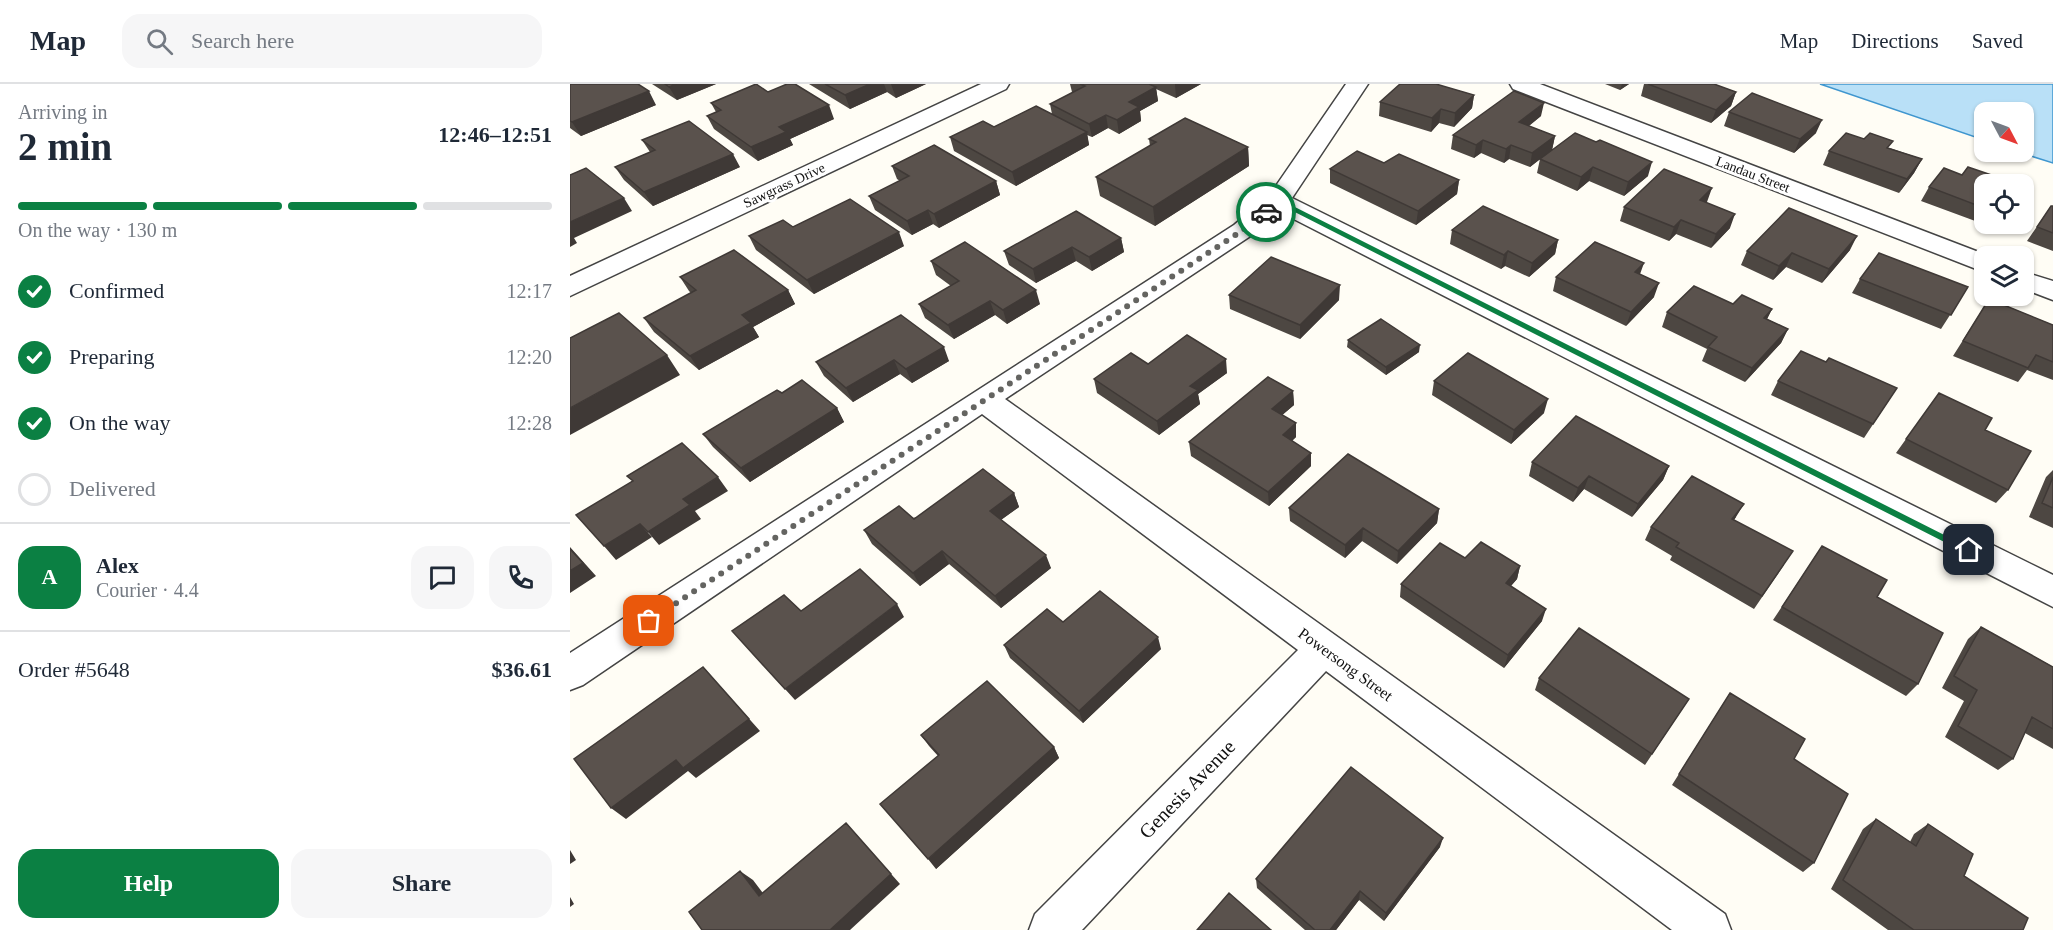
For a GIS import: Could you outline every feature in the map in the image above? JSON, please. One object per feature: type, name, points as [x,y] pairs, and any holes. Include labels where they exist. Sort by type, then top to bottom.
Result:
[{"type":"street","name":"Sawgrass Drive","points":[[570,287],[998,84]]},
{"type":"street","points":[[570,673],[1243,230],[1278,201],[1357,84]]},
{"type":"street","name":"Landau Street","points":[[1521,84],[1974,260]]},
{"type":"street","points":[[1278,201],[2053,592]]},
{"type":"street","points":[[2034,284],[2053,291]]},
{"type":"street","name":"Powersong Street","points":[[983,399],[1709,930]]},
{"type":"street","name":"Genesis Avenue","points":[[1051,930],[1323,648]]},
{"type":"water","points":[[1820,84],[2053,84],[2053,163],[2034,157],[2034,102],[1974,102],[1974,137]]},
{"type":"building","points":[[570,84],[638,84],[649,91],[572,122],[570,121]]},
{"type":"building","points":[[756,84],[768,92],[787,84],[795,84],[829,105],[779,127],[786,132],[751,147],[707,116],[721,110],[711,103]]},
{"type":"building","points":[[825,84],[870,84],[845,95]]},
{"type":"building","points":[[1080,84],[1149,84],[1156,87],[1129,102],[1139,107],[1117,120],[1106,115],[1089,124],[1050,104],[1085,86]]},
{"type":"building","points":[[1400,84],[1436,84],[1474,95],[1455,113],[1441,109],[1432,118],[1380,102]]},
{"type":"building","points":[[1648,84],[1714,84],[1736,92],[1716,110]]},
{"type":"building","points":[[1514,91],[1544,103],[1519,122],[1555,136],[1532,153],[1511,145],[1506,149],[1483,140],[1476,145],[1453,135]]},
{"type":"building","points":[[1752,93],[1822,120],[1800,139],[1729,112]]},
{"type":"building","points":[[1036,106],[1087,132],[1012,172],[950,137],[983,121],[994,127]]},
{"type":"building","points":[[1185,118],[1248,147],[1153,207],[1096,177],[1156,142],[1149,139]]},
{"type":"building","points":[[689,121],[733,154],[644,192],[615,167],[655,150],[642,140]]},
{"type":"building","points":[[1575,133],[1596,142],[1600,140],[1652,162],[1628,182],[1593,167],[1581,177],[1540,159]]},
{"type":"building","points":[[1846,133],[1864,139],[1870,133],[1893,141],[1887,148],[1922,159],[1907,179],[1829,151]]},
{"type":"building","points":[[934,145],[996,181],[934,214],[928,210],[907,221],[869,196],[909,176],[892,166]]},
{"type":"building","points":[[1357,151],[1384,163],[1399,154],[1459,180],[1418,211],[1330,169]]},
{"type":"building","points":[[1968,167],[1988,174],[1974,174],[1974,204],[1929,187],[1944,168],[1962,175]]},
{"type":"building","points":[[586,168],[624,198],[570,222],[570,175]]},
{"type":"building","points":[[1664,169],[1712,188],[1700,200],[1735,214],[1716,234],[1681,220],[1674,227],[1624,207]]},
{"type":"building","points":[[850,199],[899,232],[807,280],[749,236],[783,220],[793,227]]},
{"type":"building","points":[[1483,206],[1558,240],[1532,263],[1508,251],[1504,255],[1452,230]]},
{"type":"building","points":[[2053,206],[2053,233],[2037,227]]},
{"type":"building","points":[[1789,208],[1857,236],[1829,269],[1792,253],[1779,266],[1747,251]]},
{"type":"building","points":[[1076,211],[1121,238],[1089,257],[1072,247],[1033,269],[1004,251]]},
{"type":"building","points":[[965,242],[1036,290],[1003,310],[990,301],[948,325],[919,304],[959,281],[931,261]]},
{"type":"building","points":[[1595,242],[1644,263],[1635,272],[1659,283],[1631,312],[1556,277]]},
{"type":"building","points":[[734,250],[788,290],[742,315],[751,323],[690,356],[644,318],[696,290],[680,277]]},
{"type":"building","points":[[1879,253],[1968,287],[1951,315],[1860,279]]},
{"type":"building","points":[[1271,257],[1340,285],[1300,325],[1229,295]]},
{"type":"building","points":[[1694,286],[1733,304],[1742,295],[1772,309],[1764,318],[1788,329],[1752,368],[1708,347],[1717,337],[1667,312]]},
{"type":"building","points":[[1985,306],[2006,306],[2053,325],[2053,362],[2036,355],[2028,368],[1963,341]]},
{"type":"building","points":[[619,313],[667,355],[570,408],[570,338]]},
{"type":"building","points":[[901,315],[944,347],[906,369],[894,360],[846,388],[816,362]]},
{"type":"building","points":[[1381,319],[1420,345],[1386,367],[1348,340]]},
{"type":"building","points":[[1187,335],[1226,359],[1190,386],[1198,390],[1157,421],[1094,379],[1131,353],[1148,364]]},
{"type":"building","points":[[1801,351],[1826,362],[1829,358],[1897,388],[1873,424],[1778,381]]},
{"type":"building","points":[[1468,353],[1548,399],[1514,430],[1434,381]]},
{"type":"building","points":[[1268,377],[1293,391],[1272,409],[1296,423],[1283,435],[1311,453],[1268,492],[1189,442]]},
{"type":"building","points":[[802,380],[837,408],[741,468],[703,434],[777,390],[782,393]]},
{"type":"building","points":[[1939,393],[1992,418],[1985,430],[2031,451],[2008,490],[1906,439]]},
{"type":"building","points":[[1576,416],[1669,466],[1638,504],[1589,476],[1578,488],[1532,462]]},
{"type":"building","points":[[682,443],[718,477],[683,499],[690,505],[648,532],[640,524],[604,546],[576,515],[633,481],[627,476]]},
{"type":"building","points":[[1348,454],[1439,509],[1398,551],[1363,528],[1345,545],[1289,508]]},
{"type":"building","points":[[983,469],[1014,493],[990,511],[1046,555],[995,596],[942,551],[913,573],[864,530],[899,506],[914,519]]},
{"type":"building","points":[[1692,476],[1744,504],[1732,519],[1793,551],[1762,596],[1676,547],[1679,543],[1651,527]]},
{"type":"building","points":[[2053,477],[2053,508],[2042,503]]},
{"type":"building","points":[[1481,542],[1520,566],[1506,583],[1546,609],[1508,655],[1401,584],[1440,543],[1465,558]]},
{"type":"building","points":[[1822,546],[1887,580],[1877,597],[1943,633],[1918,684],[1782,607]]},
{"type":"building","points":[[570,549],[583,563],[570,571]]},
{"type":"building","points":[[860,569],[897,604],[785,689],[732,631],[784,595],[801,611]]},
{"type":"building","points":[[1100,591],[1158,637],[1079,711],[1004,645],[1047,609],[1063,622]]},
{"type":"building","points":[[1981,627],[2053,667],[2053,729],[2032,717],[2013,759],[1958,726],[1977,690],[1954,676]]},
{"type":"building","points":[[1579,628],[1689,699],[1652,754],[1539,678]]},
{"type":"building","points":[[703,667],[749,719],[683,768],[676,760],[611,808],[574,759]]},
{"type":"building","points":[[987,681],[1054,747],[928,859],[880,804],[939,755],[921,735]]},
{"type":"building","points":[[1730,693],[1805,739],[1794,759],[1848,794],[1814,863],[1679,774]]},
{"type":"building","points":[[1351,767],[1443,838],[1386,913],[1360,891],[1330,930],[1315,930],[1256,879]]},
{"type":"building","points":[[1876,819],[1916,846],[1928,824],[1973,854],[1964,876],[2028,918],[2023,930],[1914,930],[1843,880]]},
{"type":"building","points":[[846,823],[891,874],[830,930],[702,930],[689,912],[740,871],[759,896]]},
{"type":"building","points":[[1229,893],[1271,930],[1197,930]]},
{"type":"way so far","points":[[649,621],[1243,230],[1266,212]]},
{"type":"route","points":[[1266,212],[1278,201],[1969,550]]}]
